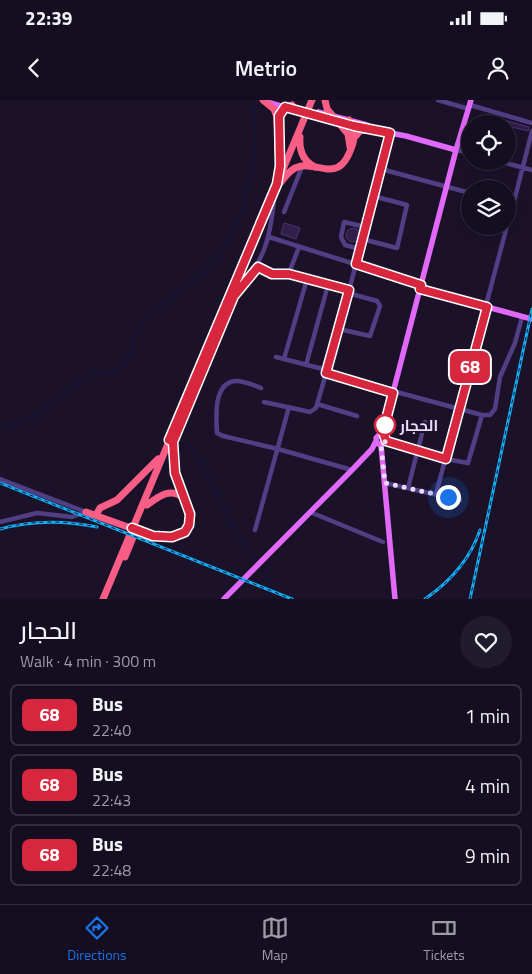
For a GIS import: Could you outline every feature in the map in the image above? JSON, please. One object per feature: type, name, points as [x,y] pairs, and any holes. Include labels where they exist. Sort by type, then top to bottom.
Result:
[{"type":"highway","points":[[263,100],[274,109],[278,123],[279,183]]},
{"type":"highway","points":[[103,599],[279,183],[312,100]]},
{"type":"highway","points":[[136,524],[147,504],[279,183],[316,100]]},
{"type":"highway","points":[[325,100],[327,109],[348,134],[350,150]]},
{"type":"highway","points":[[278,123],[280,114],[289,105]]},
{"type":"highway","points":[[351,123],[354,138]]},
{"type":"highway","points":[[279,183],[291,171],[302,167],[328,169],[338,166],[346,160],[354,138],[360,131],[370,129]]},
{"type":"highway","points":[[300,137],[301,150],[304,157],[307,162],[318,168]]},
{"type":"highway","points":[[86,512],[153,536],[172,537],[185,532],[189,525],[190,514],[175,473],[173,442]]},
{"type":"highway","points":[[96,515],[100,508],[116,500],[140,479],[165,451]]},
{"type":"highway","points":[[147,504],[163,494],[169,493],[178,494],[185,499]]},
{"type":"highway","points":[[107,599],[127,545]]},
{"type":"main road","points":[[263,100],[289,105]]},
{"type":"main road","points":[[268,100],[456,150]]},
{"type":"main road","points":[[395,599],[381,439],[456,150],[470,105]]},
{"type":"main road","points":[[351,123],[370,129],[381,130]]},
{"type":"main road","points":[[421,287],[532,319]]},
{"type":"main road","points":[[224,599],[381,439]]},
{"type":"street","points":[[438,100],[470,105],[532,123]]},
{"type":"street","points":[[516,186],[532,131]]},
{"type":"street","points":[[264,402],[310,412],[315,410],[339,329],[390,133]]},
{"type":"street","points":[[456,150],[461,151]]},
{"type":"street","points":[[526,154],[532,156]]},
{"type":"street","points":[[516,166],[532,170]]},
{"type":"street","points":[[284,212],[302,167]]},
{"type":"street","points":[[381,169],[461,190]]},
{"type":"street","points":[[362,239],[397,248],[407,205],[374,196]]},
{"type":"street","points":[[234,296],[258,267],[269,238],[274,199]]},
{"type":"street","points":[[360,249],[345,245],[342,237],[344,222],[366,226]]},
{"type":"street","points":[[436,494],[505,235]]},
{"type":"street","points":[[269,238],[356,264],[421,287]]},
{"type":"street","points":[[289,274],[299,247]]},
{"type":"street","points":[[258,267],[272,274],[289,274],[377,301],[380,306],[370,337],[339,329]]},
{"type":"street","points":[[284,359],[307,279]]},
{"type":"street","points":[[306,365],[328,285]]},
{"type":"street","points":[[276,357],[393,393],[482,415],[490,415],[495,409],[500,377],[515,343],[522,317]]},
{"type":"street","points":[[261,388],[238,381],[224,386],[219,395],[215,414],[217,433],[352,470]]},
{"type":"street","points":[[317,404],[357,416]]},
{"type":"street","points":[[256,530],[289,407]]},
{"type":"street","points":[[381,439],[418,452],[468,463],[482,415]]},
{"type":"street","points":[[408,488],[425,422]]},
{"type":"street","points":[[0,479],[86,512]]},
{"type":"street","points":[[385,483],[460,500]]},
{"type":"street","points":[[0,522],[37,513],[72,517],[86,512]]},
{"type":"street","points":[[310,512],[383,542]]},
{"type":"building","points":[[516,123],[529,127],[528,131],[516,128]]},
{"type":"building","points":[[284,223],[300,228],[296,239],[281,234]]},
{"type":"building","points":[[353,228],[358,230],[360,235],[358,240],[353,242],[348,240],[346,235],[348,230]]},
{"type":"waterway","points":[[0,426],[23,421],[39,414],[81,380],[118,369],[126,363],[140,326],[147,317],[204,272],[218,256],[230,236],[248,191],[255,144],[255,121],[252,100]]},
{"type":"waterway","points":[[183,442],[193,449],[244,546],[256,562]]},
{"type":"waterway","points":[[260,567],[270,585],[267,599]]},
{"type":"railway","points":[[470,599],[532,309]]},
{"type":"railway","points":[[0,483],[292,599]]},
{"type":"railway","points":[[0,529],[48,522],[97,527]]},
{"type":"railway","points":[[425,599],[443,585],[458,569],[471,551],[480,530]]},
{"type":"bus line","name":"68","points":[[132,528],[153,536],[166,538],[179,536],[185,532],[189,525],[190,514],[188,506],[178,484],[173,464],[173,442],[234,296],[258,267],[272,274],[289,274],[349,290],[326,373],[393,393],[383,431],[386,441],[446,459],[487,307],[420,289],[421,285],[356,264],[390,133],[354,126],[285,107],[280,112],[280,166],[277,184],[169,440]]},
{"type":"place","name":"الحجار","points":[[385,425]]},
{"type":"route","points":[[385,425],[383,432],[386,441],[381,445],[385,483],[448,497]]}]
